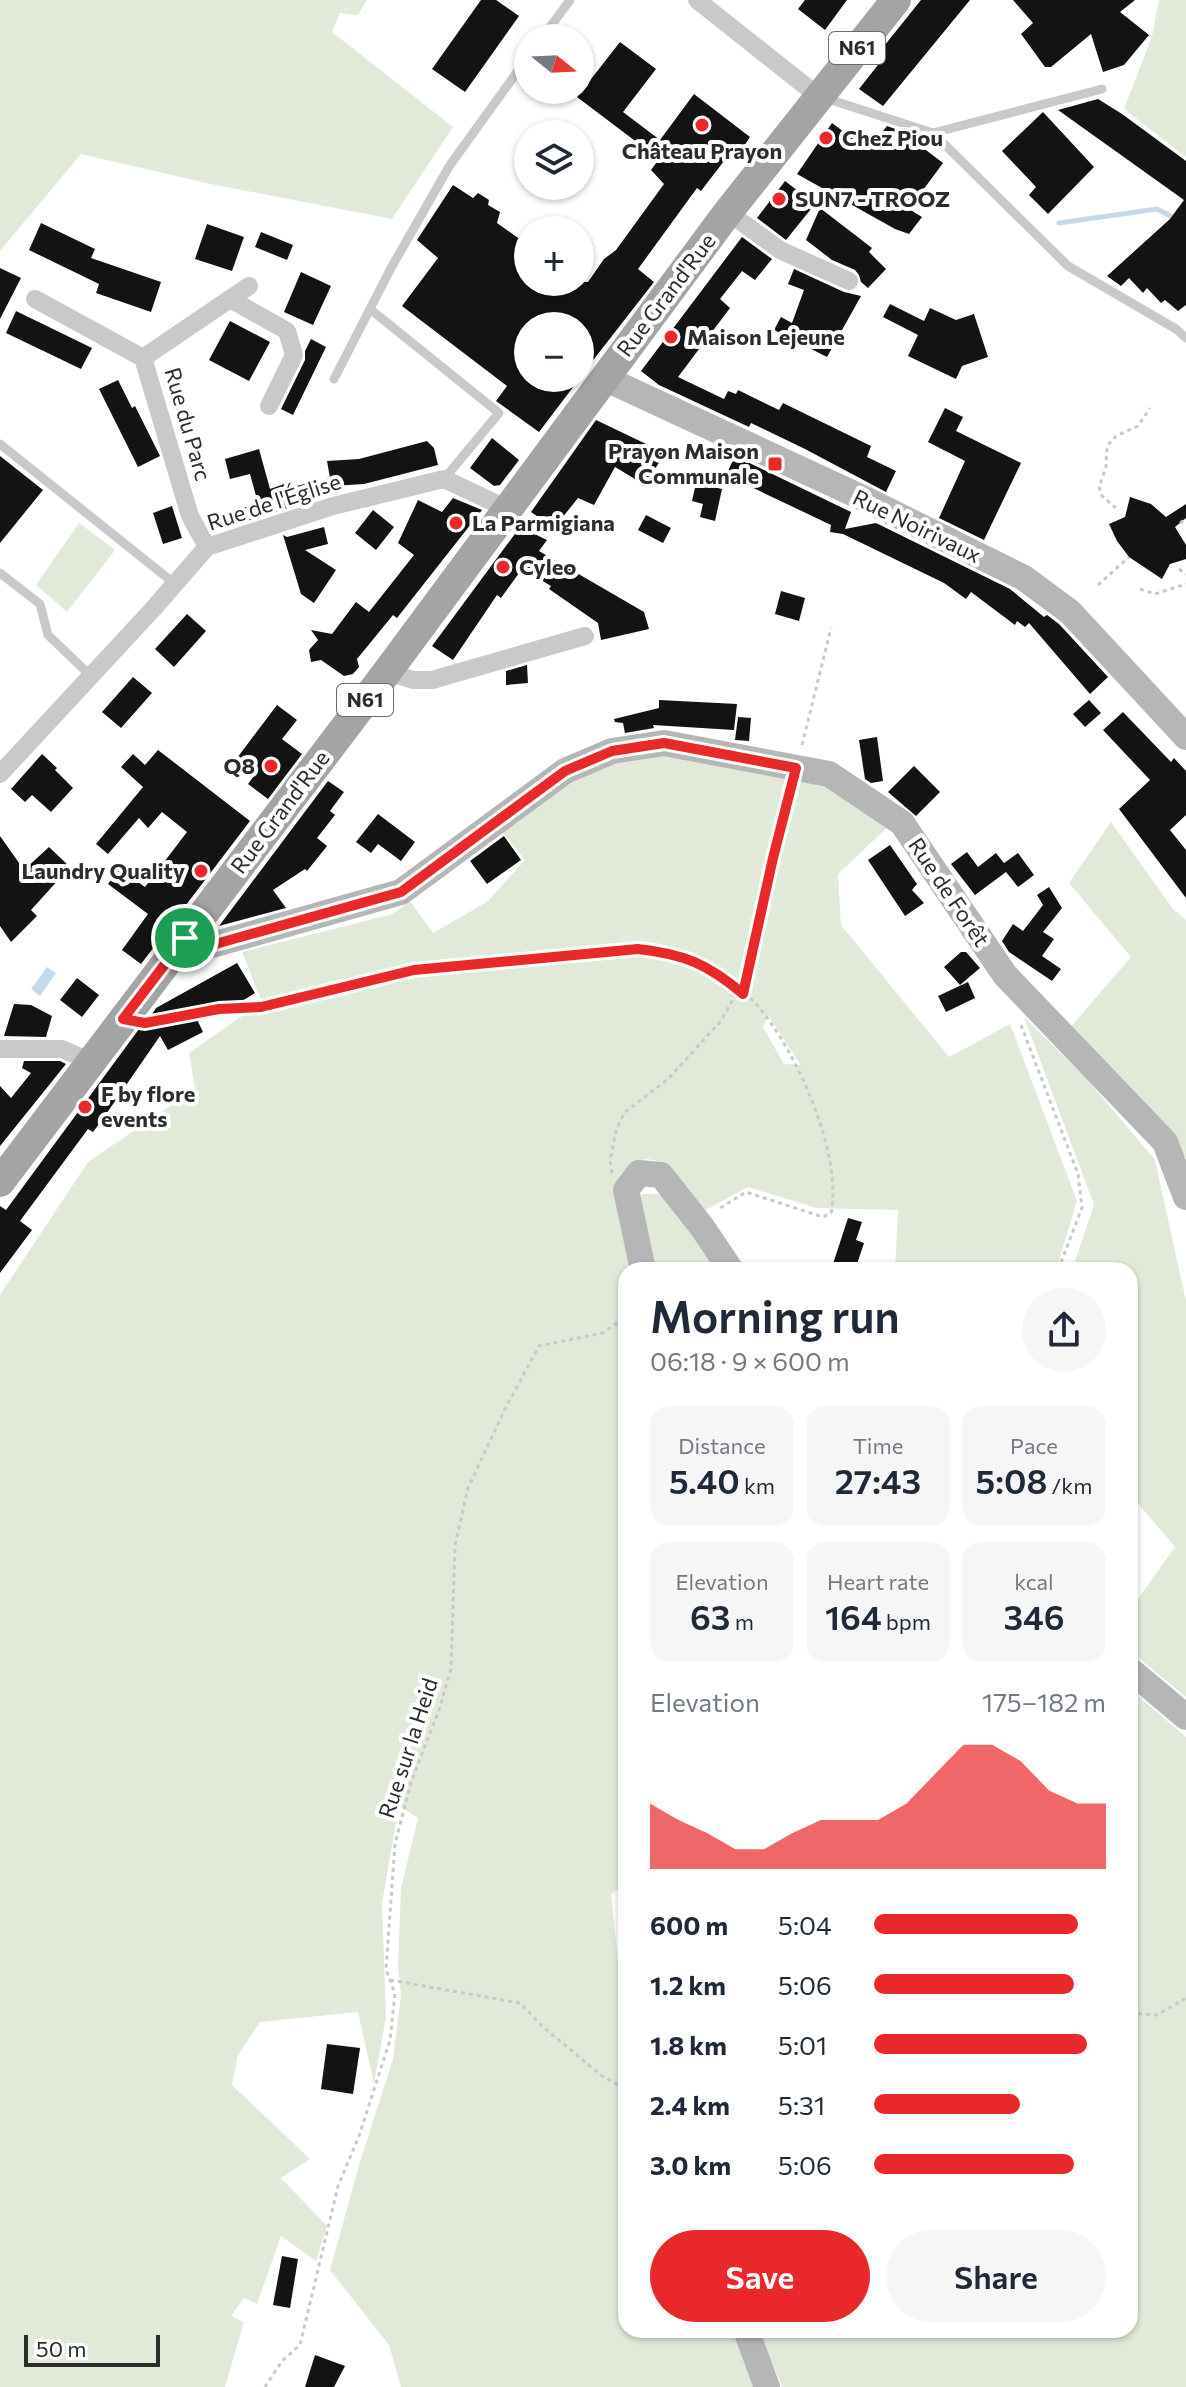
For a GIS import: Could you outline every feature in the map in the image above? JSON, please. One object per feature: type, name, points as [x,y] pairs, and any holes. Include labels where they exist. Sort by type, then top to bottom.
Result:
[{"type":"main road","name":"Rue Grand'Rue","points":[[0,1182],[387,672],[728,212],[896,0]]},
{"type":"street","points":[[697,0],[818,96]]},
{"type":"street","points":[[728,212],[780,250],[849,281]]},
{"type":"street","name":"Rue du Parc","points":[[143,358],[249,286]]},
{"type":"street","name":"Rue du Parc","points":[[35,299],[143,358],[190,516],[207,547]]},
{"type":"street","points":[[230,299],[287,331],[294,355],[269,406]]},
{"type":"street","name":"Rue Noirivaux","points":[[604,378],[865,499],[1024,578],[1070,612],[1186,737]]},
{"type":"street","points":[[444,479],[508,509]]},
{"type":"street","name":"Rue de l'Église","points":[[0,774],[207,547],[333,506],[444,479]]},
{"type":"street","points":[[387,672],[413,680],[432,680],[585,636]]},
{"type":"street","name":"Rue de Forêt","points":[[185,938],[212,945],[401,892],[565,771],[612,751],[664,743],[829,774],[902,823],[1005,975],[1165,1142],[1186,1197]]},
{"type":"street","points":[[0,1049],[62,1049],[92,1062]]},
{"type":"street","points":[[641,1262],[626,1190],[639,1173],[661,1175],[726,1262]]},
{"type":"street","points":[[1138,1677],[1186,1717]]},
{"type":"street","points":[[749,2338],[767,2387]]},
{"type":"lane","points":[[552,24],[570,0]]},
{"type":"lane","points":[[334,379],[450,165],[514,76]]},
{"type":"lane","points":[[933,133],[1102,89]]},
{"type":"lane","points":[[818,96],[933,133],[1068,266],[1176,329],[1186,338]]},
{"type":"lane","points":[[370,309],[499,413],[444,479]]},
{"type":"lane","points":[[0,444],[175,584]]},
{"type":"lane","points":[[0,573],[40,604],[48,635],[91,676]]},
{"type":"path","points":[[1116,508],[1102,496],[1099,487],[1106,467],[1107,446],[1116,436],[1138,426],[1150,408]]},
{"type":"path","points":[[1180,523],[1186,519]]},
{"type":"path","points":[[1098,585],[1129,557]]},
{"type":"path","points":[[1179,569],[1186,574]]},
{"type":"path","points":[[1140,589],[1155,594],[1186,584]]},
{"type":"path","points":[[743,994],[776,844],[831,628]]},
{"type":"path","points":[[123,1019],[145,1023],[219,1009],[261,1007],[414,970],[638,949],[666,952],[696,961],[756,1003],[794,1062],[824,1131],[835,1193],[831,1213],[823,1217],[746,1192],[720,1206],[702,1227]]},
{"type":"path","points":[[612,1174],[610,1161],[616,1131],[624,1113],[668,1079],[721,1021],[732,1001],[732,985]]},
{"type":"path","points":[[1015,986],[1021,1028],[1078,1174],[1082,1208],[1061,1262]]},
{"type":"path","name":"Rue sur la Heid","points":[[265,2387],[282,2361],[300,2345],[338,2186],[359,2136],[390,2040],[395,1994],[386,1969],[395,1844],[411,1782],[451,1669],[455,1545],[468,1488],[539,1346],[602,1333],[618,1322]]},
{"type":"path","points":[[390,1980],[520,2003],[542,2026],[602,2076],[618,2085]]},
{"type":"path","points":[[1138,2014],[1157,2015],[1186,1998]]},
{"type":"green space","points":[[0,0],[367,0],[358,15],[340,13],[332,32],[453,127],[392,219],[206,183],[81,154],[0,251]]},
{"type":"green space","points":[[1159,0],[1186,0],[1186,157],[1124,109],[1152,36]]},
{"type":"green space","points":[[79,523],[115,550],[67,612],[36,585]]},
{"type":"green space","points":[[668,755],[821,783],[891,824],[838,874],[841,925],[949,1057],[1010,1024],[1077,1201],[1058,1262],[895,1262],[898,1210],[816,1208],[748,1187],[702,1212],[674,1173],[655,1160],[633,1164],[621,1175],[617,1185],[617,1208],[628,1262],[618,1262],[618,1889],[611,1894],[618,1964],[618,2338],[738,2338],[756,2387],[401,2387],[389,2345],[330,2270],[393,2059],[401,1995],[398,1966],[401,1888],[418,1818],[399,1806],[382,1903],[386,2017],[374,2084],[358,2012],[260,2022],[238,2055],[232,2085],[310,2159],[281,2178],[327,2226],[316,2261],[281,2236],[257,2304],[244,2298],[231,2316],[244,2322],[225,2387],[0,2387],[0,1295],[88,1162],[195,1089],[189,1053],[262,1002],[242,952],[393,914],[410,901],[433,933],[487,902],[525,860],[499,828],[568,783],[615,761]],"holes":[[[768,1015],[800,1065],[784,1064],[763,1027]]]},
{"type":"green space","points":[[1111,822],[1173,909],[1186,920],[1186,1158],[1162,1121],[1068,1030],[1131,957],[1069,883]]},
{"type":"green space","points":[[1024,1017],[1086,1078],[1155,1160],[1186,1301],[1186,1697],[1138,1658],[1138,1599],[1175,1547],[1138,1503],[1138,1262],[1075,1262],[1094,1205]]},
{"type":"green space","points":[[642,1194],[661,1194],[714,1262],[649,1262],[633,1206]]},
{"type":"green space","points":[[1138,1696],[1186,1737],[1186,2387],[782,2387],[762,2338],[1138,2338]]},
{"type":"water","points":[[47,967],[56,973],[40,996],[31,989]]},
{"type":"building","points":[[481,0],[496,0],[519,16],[465,92],[432,69]]},
{"type":"building","points":[[805,0],[847,0],[825,30],[798,9]]},
{"type":"building","points":[[921,0],[970,0],[883,106],[859,89],[885,56],[880,51]]},
{"type":"building","points":[[1013,0],[1135,0],[1120,12],[1149,35],[1124,65],[1103,72],[1091,34],[1051,67],[1045,67],[1021,34],[1033,23]]},
{"type":"building","points":[[620,42],[656,69],[623,112],[660,140],[694,94],[750,137],[740,152],[734,148],[701,191],[697,188],[638,269],[654,282],[594,359],[594,312],[514,312],[514,392],[569,392],[539,432],[496,401],[507,386],[402,306],[438,258],[417,240],[453,185],[473,198],[478,193],[489,200],[488,205],[500,212],[497,223],[514,235],[514,296],[594,296],[594,273],[604,259],[616,250],[664,184],[651,170],[659,159],[586,104],[594,104],[594,75]]},
{"type":"building","points":[[1098,99],[1186,161],[1186,305],[1178,311],[1165,300],[1161,303],[1147,288],[1143,293],[1129,278],[1121,286],[1107,276],[1170,219],[1184,200],[1058,110]]},
{"type":"building","points":[[1043,112],[1094,167],[1048,214],[1029,195],[1036,187],[1002,151]]},
{"type":"building","points":[[832,123],[868,150],[887,126],[901,131],[943,163],[909,209],[922,217],[909,234],[797,174]]},
{"type":"building","points":[[785,181],[815,204],[786,240],[757,218]]},
{"type":"building","points":[[820,208],[872,248],[869,252],[886,269],[868,288],[855,270],[832,260],[806,240]]},
{"type":"building","points":[[41,223],[95,249],[91,258],[161,282],[151,312],[96,293],[99,284],[29,250]]},
{"type":"building","points":[[207,224],[244,237],[232,271],[195,259]]},
{"type":"building","points":[[261,232],[293,245],[287,260],[255,247]]},
{"type":"building","points":[[742,237],[772,259],[755,280],[742,271],[720,299],[730,308],[678,377],[724,399],[728,391],[736,394],[738,390],[779,410],[783,403],[871,446],[867,457],[896,471],[886,492],[751,423],[749,427],[659,385],[641,371]]},
{"type":"building","points":[[0,268],[21,278],[0,319]]},
{"type":"building","points":[[794,269],[844,292],[861,296],[827,357],[774,330],[781,317],[792,323],[804,290],[788,284]]},
{"type":"building","points":[[301,272],[331,286],[313,325],[284,312]]},
{"type":"building","points":[[890,304],[924,321],[930,308],[956,320],[974,314],[988,357],[962,366],[956,379],[908,356],[918,335],[883,317]]},
{"type":"building","points":[[16,311],[92,348],[81,369],[6,333]]},
{"type":"building","points":[[230,321],[270,342],[249,381],[209,360]]},
{"type":"building","points":[[311,339],[326,347],[293,415],[281,409],[305,360],[305,351]]},
{"type":"building","points":[[118,380],[160,456],[138,467],[99,389]]},
{"type":"building","points":[[945,408],[963,417],[956,431],[1021,463],[984,540],[939,518],[965,461],[928,442]]},
{"type":"building","points":[[596,420],[665,453],[645,485],[615,467],[594,505],[578,498],[554,528],[531,512]]},
{"type":"building","points":[[492,438],[519,460],[500,485],[494,486],[470,468]]},
{"type":"building","points":[[427,441],[434,448],[438,465],[364,484],[333,486],[335,493],[244,522],[240,509],[258,503],[250,474],[230,479],[225,459],[259,449],[270,489],[287,483],[288,488],[330,478],[327,461],[359,459]]},
{"type":"building","points":[[0,456],[43,490],[0,543]]},
{"type":"building","points":[[735,456],[851,512],[845,529],[876,523],[1010,589],[1044,617],[1047,615],[1059,624],[1108,677],[1090,694],[1029,623],[1025,627],[1017,621],[1015,625],[971,592],[966,599],[944,583],[843,534],[830,532],[831,525],[726,475]]},
{"type":"building","points":[[696,483],[722,489],[715,521],[700,517],[703,504],[692,501]]},
{"type":"building","points":[[1130,497],[1151,504],[1166,517],[1186,504],[1186,518],[1175,527],[1186,545],[1186,559],[1170,564],[1162,579],[1129,557],[1109,524],[1125,517]]},
{"type":"building","points":[[453,498],[482,510],[397,618],[393,615],[357,659],[359,667],[353,674],[344,676],[321,660],[311,662],[309,650],[318,640],[311,630],[332,634],[356,602],[369,612],[414,555],[398,543],[418,500],[442,512]]},
{"type":"building","points":[[172,506],[182,538],[163,544],[153,513]]},
{"type":"building","points":[[373,510],[394,527],[376,550],[355,533]]},
{"type":"building","points":[[646,515],[671,528],[663,543],[638,530]]},
{"type":"building","points":[[324,527],[328,544],[305,550],[336,570],[314,603],[301,594],[283,535],[287,537]]},
{"type":"building","points":[[520,527],[547,540],[539,551],[644,612],[649,629],[601,640],[598,623],[549,589],[551,586],[522,569],[501,598],[497,595],[453,660],[432,646]]},
{"type":"building","points":[[781,591],[805,598],[799,621],[775,614]]},
{"type":"building","points":[[187,614],[206,631],[174,667],[155,649]]},
{"type":"building","points":[[527,665],[528,683],[506,685],[506,671]]},
{"type":"building","points":[[133,677],[152,693],[121,728],[102,712]]},
{"type":"building","points":[[659,700],[737,704],[734,730],[653,725],[654,728],[625,733],[623,723],[615,722],[614,719],[659,708]]},
{"type":"building","points":[[1089,700],[1101,713],[1085,727],[1073,714]]},
{"type":"building","points":[[277,705],[297,720],[282,739],[302,754],[268,799],[248,784],[257,772],[237,758]]},
{"type":"building","points":[[1123,712],[1171,762],[1174,758],[1186,771],[1186,815],[1170,830],[1186,850],[1186,898],[1119,809],[1150,780],[1103,730]]},
{"type":"building","points":[[738,717],[751,718],[749,741],[735,740]]},
{"type":"building","points":[[877,737],[883,781],[871,783],[865,779],[859,740]]},
{"type":"building","points":[[158,750],[250,821],[141,964],[122,950],[148,914],[108,884],[119,869],[145,887],[187,832],[162,812],[148,828],[139,818],[108,854],[96,844],[143,787],[121,767],[133,754],[145,765]]},
{"type":"building","points":[[42,754],[73,788],[51,812],[32,795],[25,802],[11,789]]},
{"type":"building","points":[[914,766],[940,792],[916,816],[888,792]]},
{"type":"building","points":[[328,781],[344,792],[330,811],[335,815],[317,838],[327,846],[307,871],[305,869],[273,890],[286,908],[219,926]]},
{"type":"building","points":[[378,814],[415,842],[401,861],[378,844],[371,853],[356,842]]},
{"type":"building","points":[[0,836],[24,870],[49,847],[70,867],[31,910],[37,916],[11,942],[0,926]]},
{"type":"building","points":[[504,836],[521,860],[487,884],[470,861]]},
{"type":"building","points":[[890,845],[917,884],[912,890],[924,903],[905,916],[868,860]]},
{"type":"building","points":[[967,852],[978,867],[996,853],[1004,863],[1018,853],[1034,875],[1018,887],[1006,872],[975,895],[951,864]]},
{"type":"building","points":[[1049,887],[1062,908],[1043,932],[1054,939],[1042,956],[1061,969],[1052,981],[1009,952],[1002,941],[1013,924],[1023,931],[1043,905],[1037,895]]},
{"type":"building","points":[[961,952],[966,952],[980,968],[960,985],[944,967]]},
{"type":"building","points":[[237,963],[255,993],[234,1006],[232,1002],[191,1007],[203,1032],[168,1050],[160,1036],[93,1132],[88,1129],[20,1221],[32,1230],[0,1273],[0,1206],[6,1210],[156,1008]]},
{"type":"building","points":[[77,978],[99,995],[82,1017],[60,1000]]},
{"type":"building","points":[[968,982],[975,998],[946,1012],[938,996]]},
{"type":"building","points":[[14,1004],[31,1005],[52,1016],[46,1037],[4,1036]]},
{"type":"building","points":[[24,1061],[60,1061],[66,1064],[0,1146],[0,1086],[11,1098],[31,1073],[22,1068]]},
{"type":"building","points":[[848,1218],[862,1222],[856,1240],[864,1243],[858,1262],[834,1262]]},
{"type":"building","points":[[327,2044],[360,2048],[353,2094],[321,2089]]},
{"type":"building","points":[[282,2256],[298,2259],[290,2308],[273,2305]]},
{"type":"building","points":[[315,2355],[345,2366],[334,2387],[305,2387]]},
{"type":"waterway","points":[[1059,223],[1157,209],[1186,224]]},
{"type":"place","name":"Château Prayon","points":[[702,125]]},
{"type":"place","name":"Chez Piou","points":[[826,138]]},
{"type":"place","name":"SUN7 - TROOZ","points":[[779,199]]},
{"type":"place","name":"Maison Lejeune","points":[[671,337]]},
{"type":"place","name":"Prayon Maison Communale","points":[[775,464]]},
{"type":"place","name":"La Parmigiana","points":[[456,523]]},
{"type":"place","name":"Cyleo","points":[[503,567]]},
{"type":"place","name":"Q8","points":[[271,766]]},
{"type":"place","name":"Laundry Quality","points":[[201,871]]},
{"type":"place","name":"F by flore events","points":[[85,1107]]},
{"type":"route","points":[[664,743],[796,768],[743,994],[719,974],[696,961],[666,952],[638,949],[414,970],[261,1007],[219,1009],[145,1023],[123,1019],[185,938],[212,945],[401,892],[565,771],[612,751],[664,743]]}]
